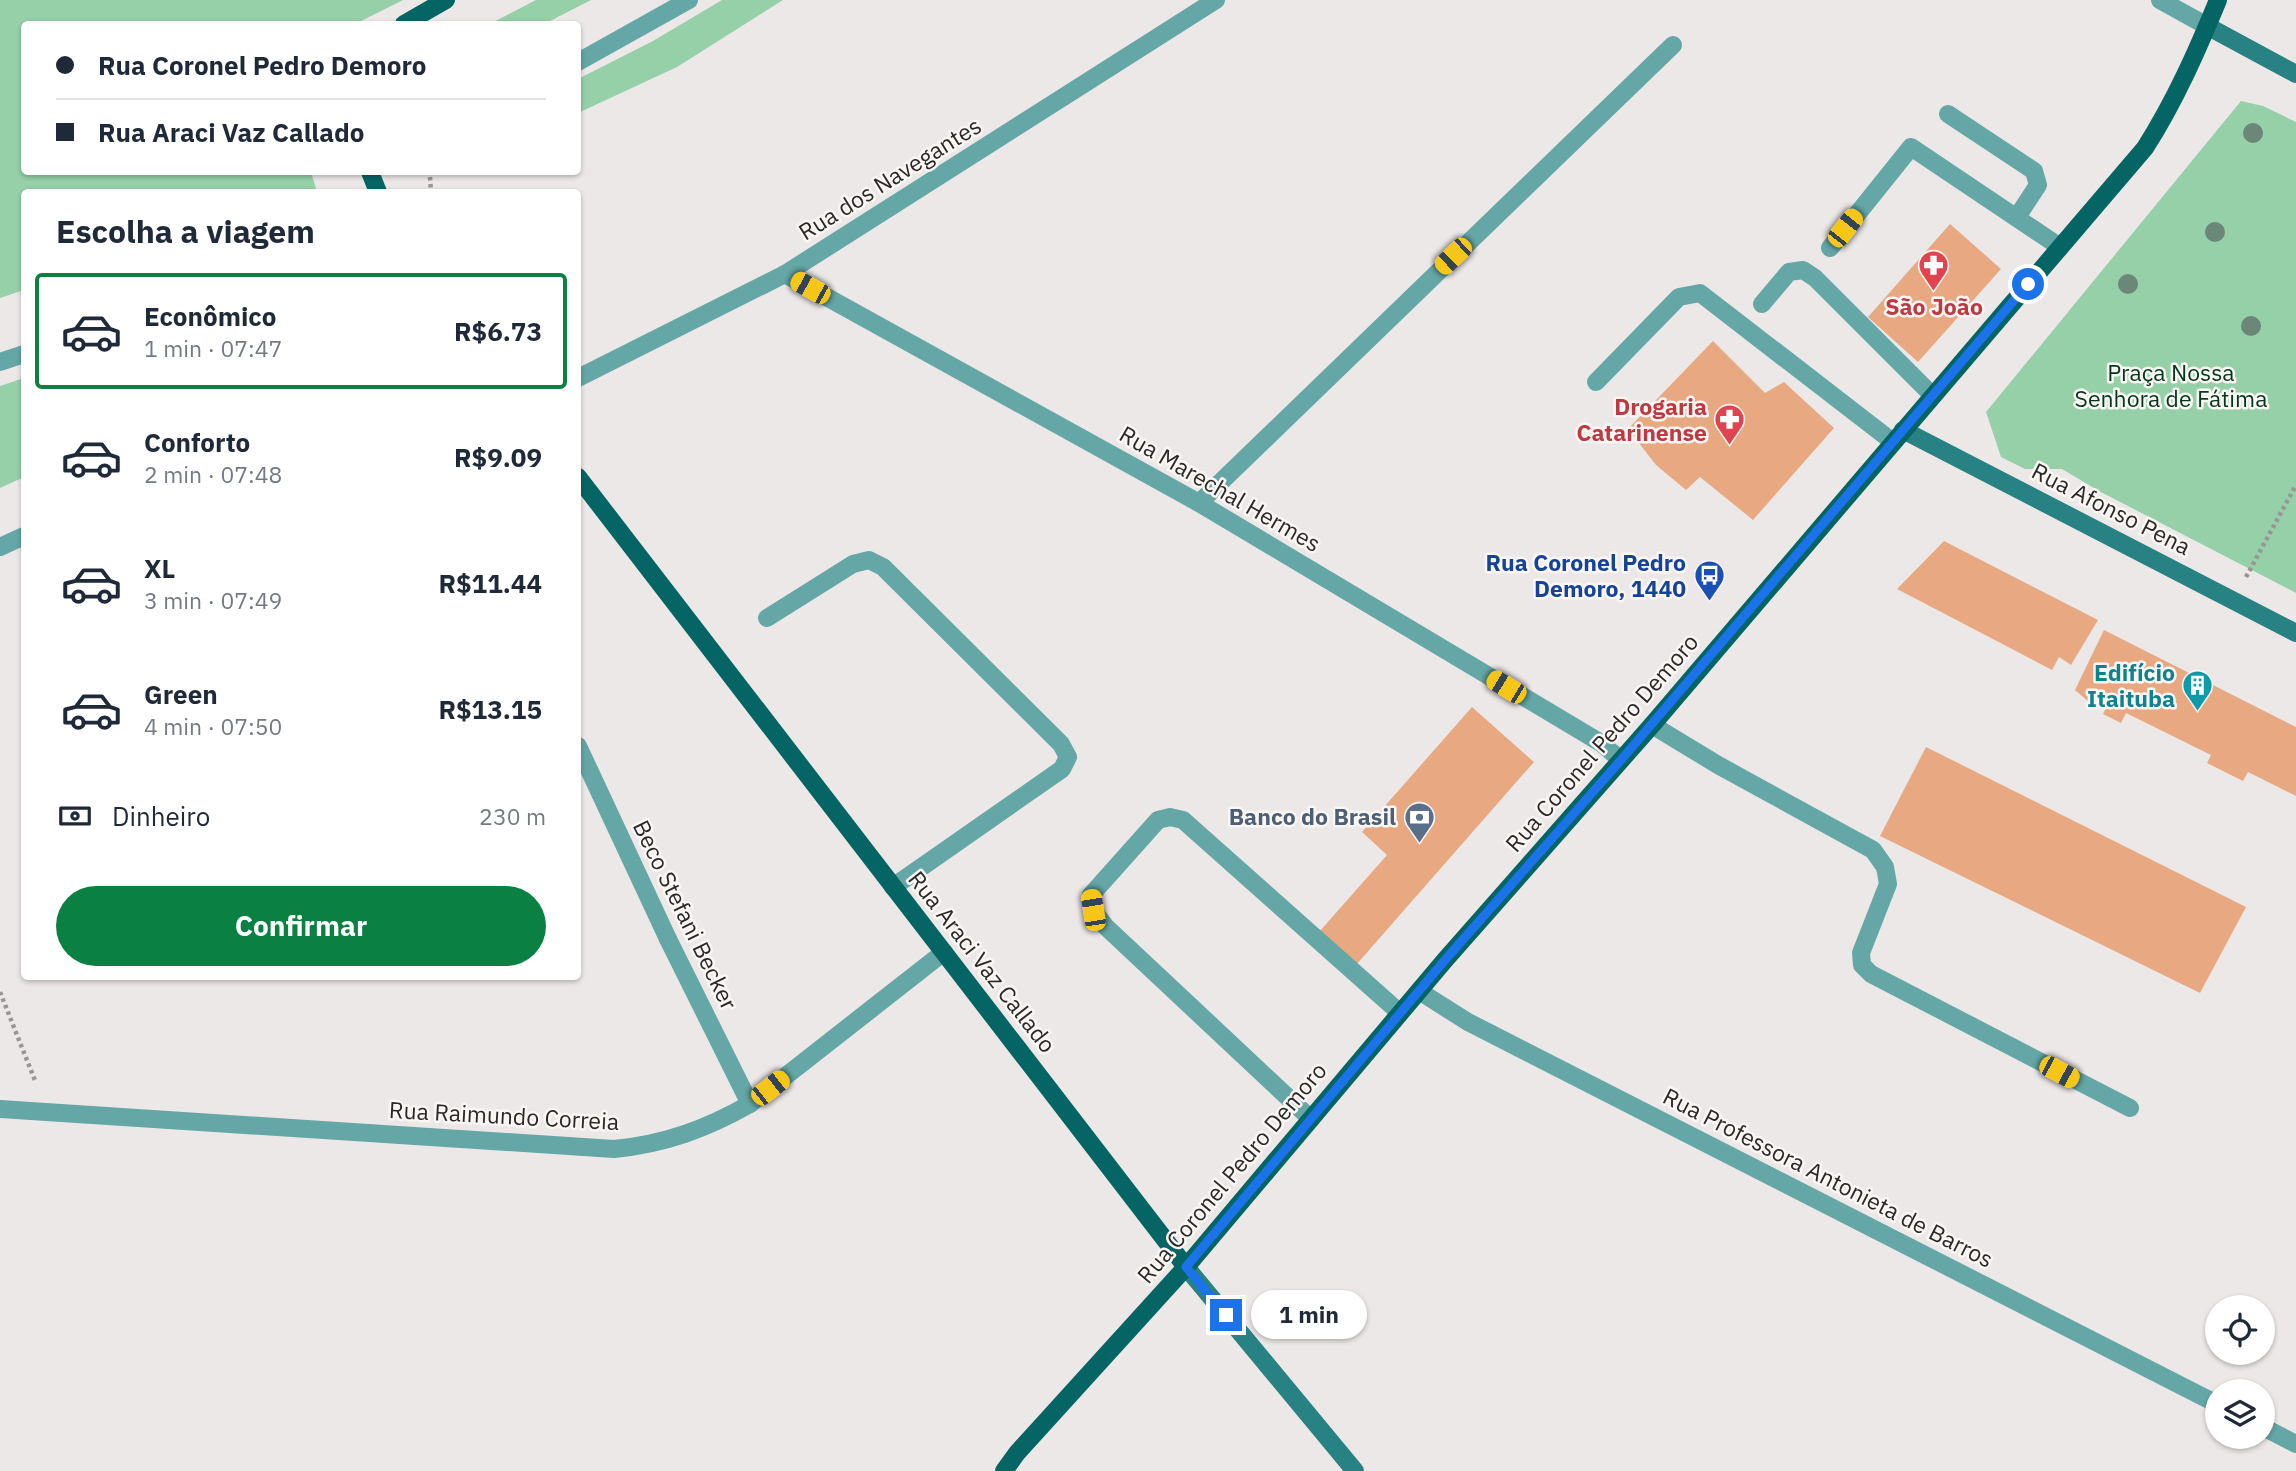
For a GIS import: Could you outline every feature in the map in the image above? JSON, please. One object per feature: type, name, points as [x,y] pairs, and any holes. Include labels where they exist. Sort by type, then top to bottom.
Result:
[{"type":"main road","points":[[409,21],[446,0]]},
{"type":"main road","name":"Rua Coronel Pedro Demoro","points":[[1004,1471],[1017,1453],[1186,1267],[1400,1013],[1621,760],[2145,148],[2164,118],[2218,0]]},
{"type":"main road","points":[[2207,26],[2296,74]]},
{"type":"main road","name":"Rua Afonso Pena","points":[[1898,436],[2296,633]]},
{"type":"main road","name":"Rua Araci Vaz Callado","points":[[581,481],[1186,1267],[1355,1471]]},
{"type":"street","points":[[581,60],[689,0]]},
{"type":"street","name":"Rua dos Navegantes","points":[[581,376],[785,274],[1216,0]]},
{"type":"street","points":[[2160,0],[2207,26]]},
{"type":"street","points":[[1199,503],[1673,45]]},
{"type":"street","points":[[1948,114],[2034,171],[2038,186],[2017,217]]},
{"type":"street","points":[[1830,248],[1911,146],[2060,247]]},
{"type":"street","points":[[1762,304],[1789,272],[1803,270],[1815,278],[1932,395]]},
{"type":"street","name":"Rua Marechal Hermes","points":[[785,274],[1199,503],[1601,743],[1621,760]]},
{"type":"street","points":[[1596,382],[1679,297],[1700,293],[1898,436]]},
{"type":"street","points":[[0,362],[21,355]]},
{"type":"street","points":[[0,547],[21,537]]},
{"type":"street","points":[[766,618],[853,564],[869,560],[883,566],[1061,744],[1068,757],[1062,769],[893,887]]},
{"type":"street","points":[[1652,724],[1718,765],[1873,850],[1885,867],[1888,884],[1861,953],[1862,965],[1871,974],[2130,1108]]},
{"type":"street","name":"Beco Stefani Becker","points":[[581,752],[668,939],[750,1104]]},
{"type":"street","points":[[1311,1119],[1105,926],[1093,910],[1091,895],[1157,820],[1170,817],[1183,820],[1400,1013]]},
{"type":"street","name":"Rua Raimundo Correia","points":[[0,1110],[614,1149],[677,1138],[718,1122],[750,1104],[944,952]]},
{"type":"street","name":"Rua Professora Antonieta de Barros","points":[[1419,991],[1468,1022],[2205,1398]]},
{"type":"street","points":[[2275,1433],[2296,1444]]},
{"type":"path","points":[[430,177],[431,189]]},
{"type":"path","points":[[2234,600],[2296,485]]},
{"type":"path","points":[[0,992],[48,1113]]},
{"type":"green space","points":[[0,0],[403,0],[361,21],[21,21],[21,175],[312,175],[316,189],[21,189],[21,291],[0,298]]},
{"type":"green space","points":[[536,0],[591,0],[550,21],[496,21]]},
{"type":"green space","points":[[722,0],[783,0],[677,67],[581,112],[581,77],[653,41]]},
{"type":"green space","name":"Praça Nossa Senhora de Fátima","points":[[2241,101],[2263,106],[2296,122],[2296,593],[2099,491],[2062,469],[2025,469],[2001,457],[1986,412]]},
{"type":"green space","points":[[21,379],[21,478],[0,488],[0,386]]},
{"type":"building","name":"São João","points":[[1950,224],[2001,269],[1918,362],[1868,317]]},
{"type":"building","name":"Drogaria Catarinense","points":[[1713,341],[1765,393],[1784,382],[1834,428],[1753,520],[1700,477],[1686,490],[1656,465],[1628,429]]},
{"type":"building","points":[[1944,541],[2098,620],[2071,665],[2059,657],[2052,670],[1897,589]]},
{"type":"building","name":"Edifício Itaituba","points":[[2104,630],[2296,727],[2296,796],[2248,772],[2243,781],[2207,763],[2211,755],[2126,713],[2121,723],[2103,714],[2109,702],[2090,692],[2089,702],[2075,690]]},
{"type":"building","name":"Banco do Brasil","points":[[1472,707],[1534,762],[1356,965],[1319,932],[1387,855],[1362,832]]},
{"type":"building","points":[[1926,747],[2246,907],[2200,993],[1880,836]]},
{"type":"place","name":"São João","points":[[1934,293]]},
{"type":"place","name":"Drogaria Catarinense","points":[[1730,447]]},
{"type":"place","name":"Rua Coronel Pedro Demoro, 1440","points":[[1709,603]]},
{"type":"place","name":"Edifício Itaituba","points":[[2198,713]]},
{"type":"place","name":"Banco do Brasil","points":[[1419,844]]},
{"type":"route","points":[[1226,1315],[1186,1267],[1445,960],[1621,760],[2028,284]]}]
